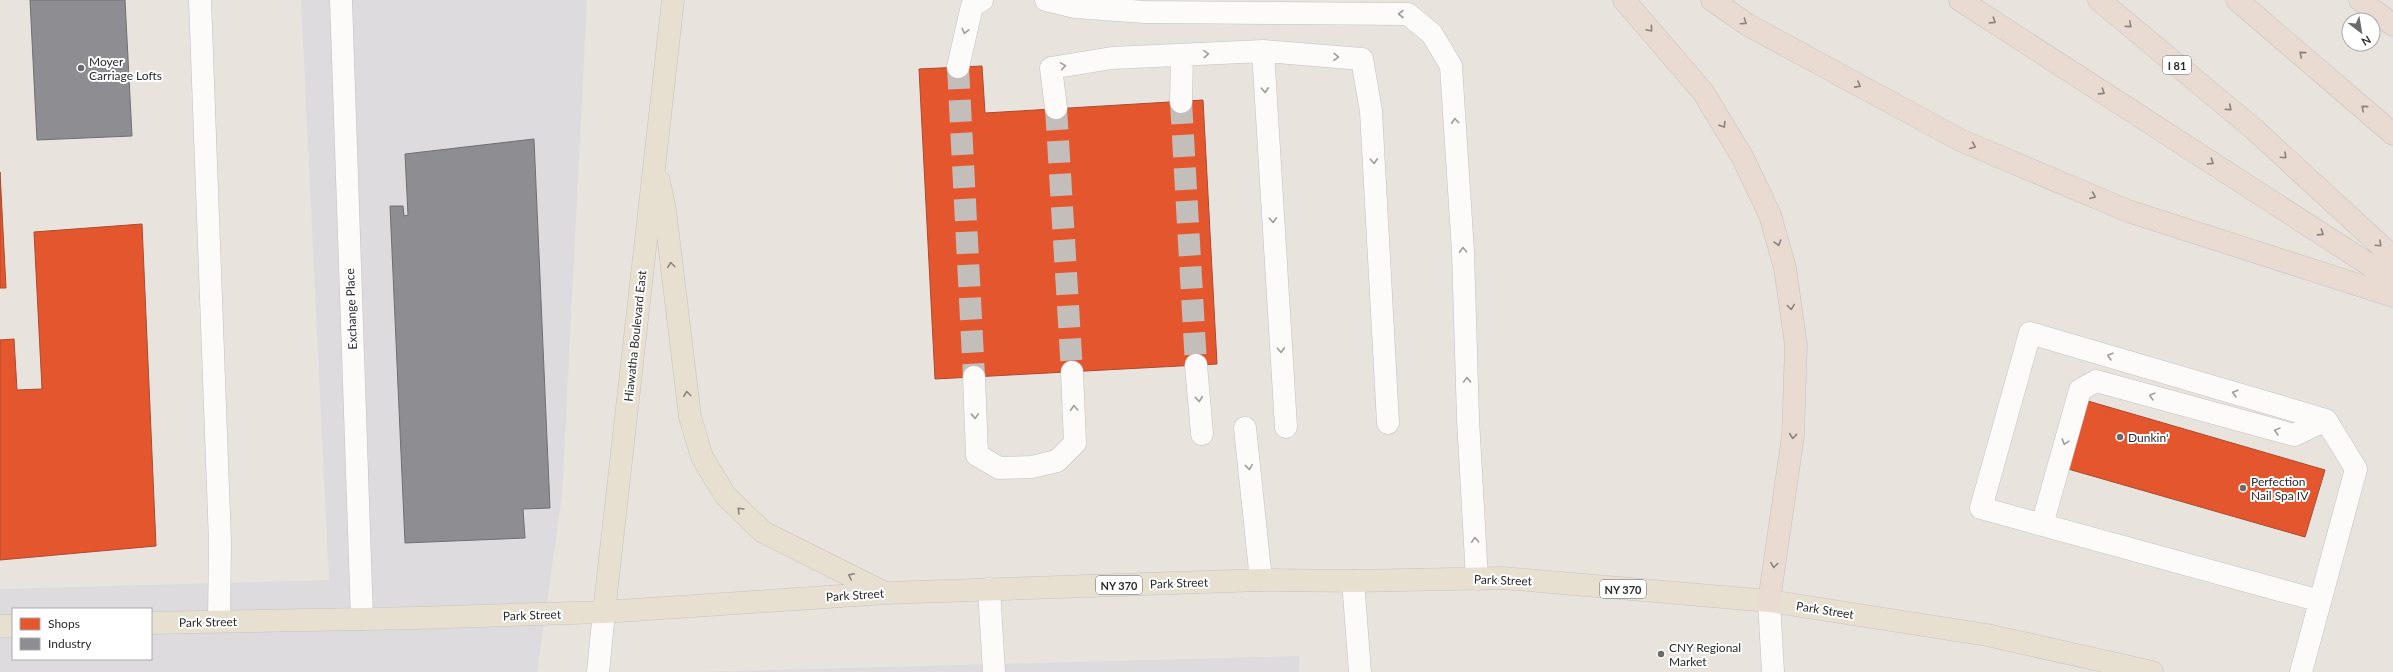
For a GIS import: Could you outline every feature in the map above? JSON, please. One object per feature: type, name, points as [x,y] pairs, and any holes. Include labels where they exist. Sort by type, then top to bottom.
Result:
[{"type":"highway","points":[[1624,0],[1703,92],[1743,158],[1770,215],[1785,268],[1796,345],[1793,436],[1769,601]]},
{"type":"highway","points":[[1712,0],[1748,25],[1960,140],[2128,211],[2393,296]]},
{"type":"highway","points":[[1960,0],[2393,280]]},
{"type":"highway","name":"I 81","points":[[2099,0],[2255,130],[2393,257]]},
{"type":"highway","points":[[2237,0],[2332,80],[2393,134]]},
{"type":"highway","points":[[2360,0],[2393,25]]},
{"type":"main road","name":"Hiawatha Boulevard East","points":[[604,612],[673,0]]},
{"type":"main road","points":[[655,160],[665,210],[690,417],[702,457],[725,495],[763,532],[886,593]]},
{"type":"main road","name":"Park Street","points":[[152,623],[604,612],[886,593],[989,589],[1261,580],[1353,581],[1503,578],[1769,601],[1987,636],[2152,672]]},
{"type":"main road","points":[[0,626],[12,626]]},
{"type":"street","points":[[200,0],[220,542],[219,622]]},
{"type":"street","name":"Exchange Place","points":[[341,0],[362,619]]},
{"type":"street","points":[[958,67],[972,6],[982,0]]},
{"type":"street","points":[[1046,0],[1075,7],[1145,12],[1408,14],[1432,34],[1451,66],[1463,252],[1468,419],[1477,579]]},
{"type":"street","points":[[1263,52],[1286,427]]},
{"type":"street","points":[[1056,108],[1051,68],[1112,58],[1263,52],[1362,59],[1371,111],[1388,423]]},
{"type":"street","points":[[1181,102],[1182,55]]},
{"type":"street","points":[[2301,672],[2356,469],[2326,420],[2030,333],[1981,508],[2320,601]]},
{"type":"street","points":[[1196,365],[1202,434]]},
{"type":"street","points":[[974,377],[977,455],[999,468],[1032,467],[1057,461],[1076,443],[1072,372]]},
{"type":"street","points":[[2042,525],[2080,390],[2096,381],[2294,435],[2326,420]]},
{"type":"street","points":[[1245,428],[1261,580]]},
{"type":"street","points":[[1353,581],[1360,672]]},
{"type":"street","points":[[989,589],[994,672]]},
{"type":"street","points":[[1769,601],[1773,672]]},
{"type":"street","name":"Hiawatha Boulevard East","points":[[598,672],[604,612]]},
{"type":"shaded area","points":[[301,0],[587,0],[562,495],[537,672],[0,672],[0,589],[329,580]]},
{"type":"shaded area","points":[[1299,656],[1299,672],[698,672]]},
{"type":"building: Shops","points":[[982,66],[985,113],[1203,100],[1217,364],[935,379],[919,69]]},
{"type":"building: Shops","points":[[0,172],[6,288],[0,288]]},
{"type":"building: Shops","points":[[142,224],[156,546],[0,560],[0,340],[14,339],[17,390],[42,389],[34,232]]},
{"type":"building: Shops","points":[[2088,401],[2325,470],[2305,537],[2068,469]]},
{"type":"building: Industry","name":"Moyer Carriage Lofts","points":[[30,0],[125,0],[132,136],[37,140]]},
{"type":"building: Industry","points":[[534,139],[550,508],[523,509],[525,538],[405,543],[390,206],[403,206],[404,216],[408,215],[405,154]]},
{"type":"tunnel","points":[[958,67],[974,377]]},
{"type":"tunnel","points":[[1181,102],[1196,365]]},
{"type":"tunnel","points":[[1056,108],[1072,372]]},
{"type":"place","name":"Moyer Carriage Lofts","points":[[81,68]]},
{"type":"place","name":"Dunkin'","points":[[2120,437]]},
{"type":"place","name":"Perfection Nail Spa IV","points":[[2243,488]]},
{"type":"place","name":"CNY Regional Market","points":[[1661,654]]}]
